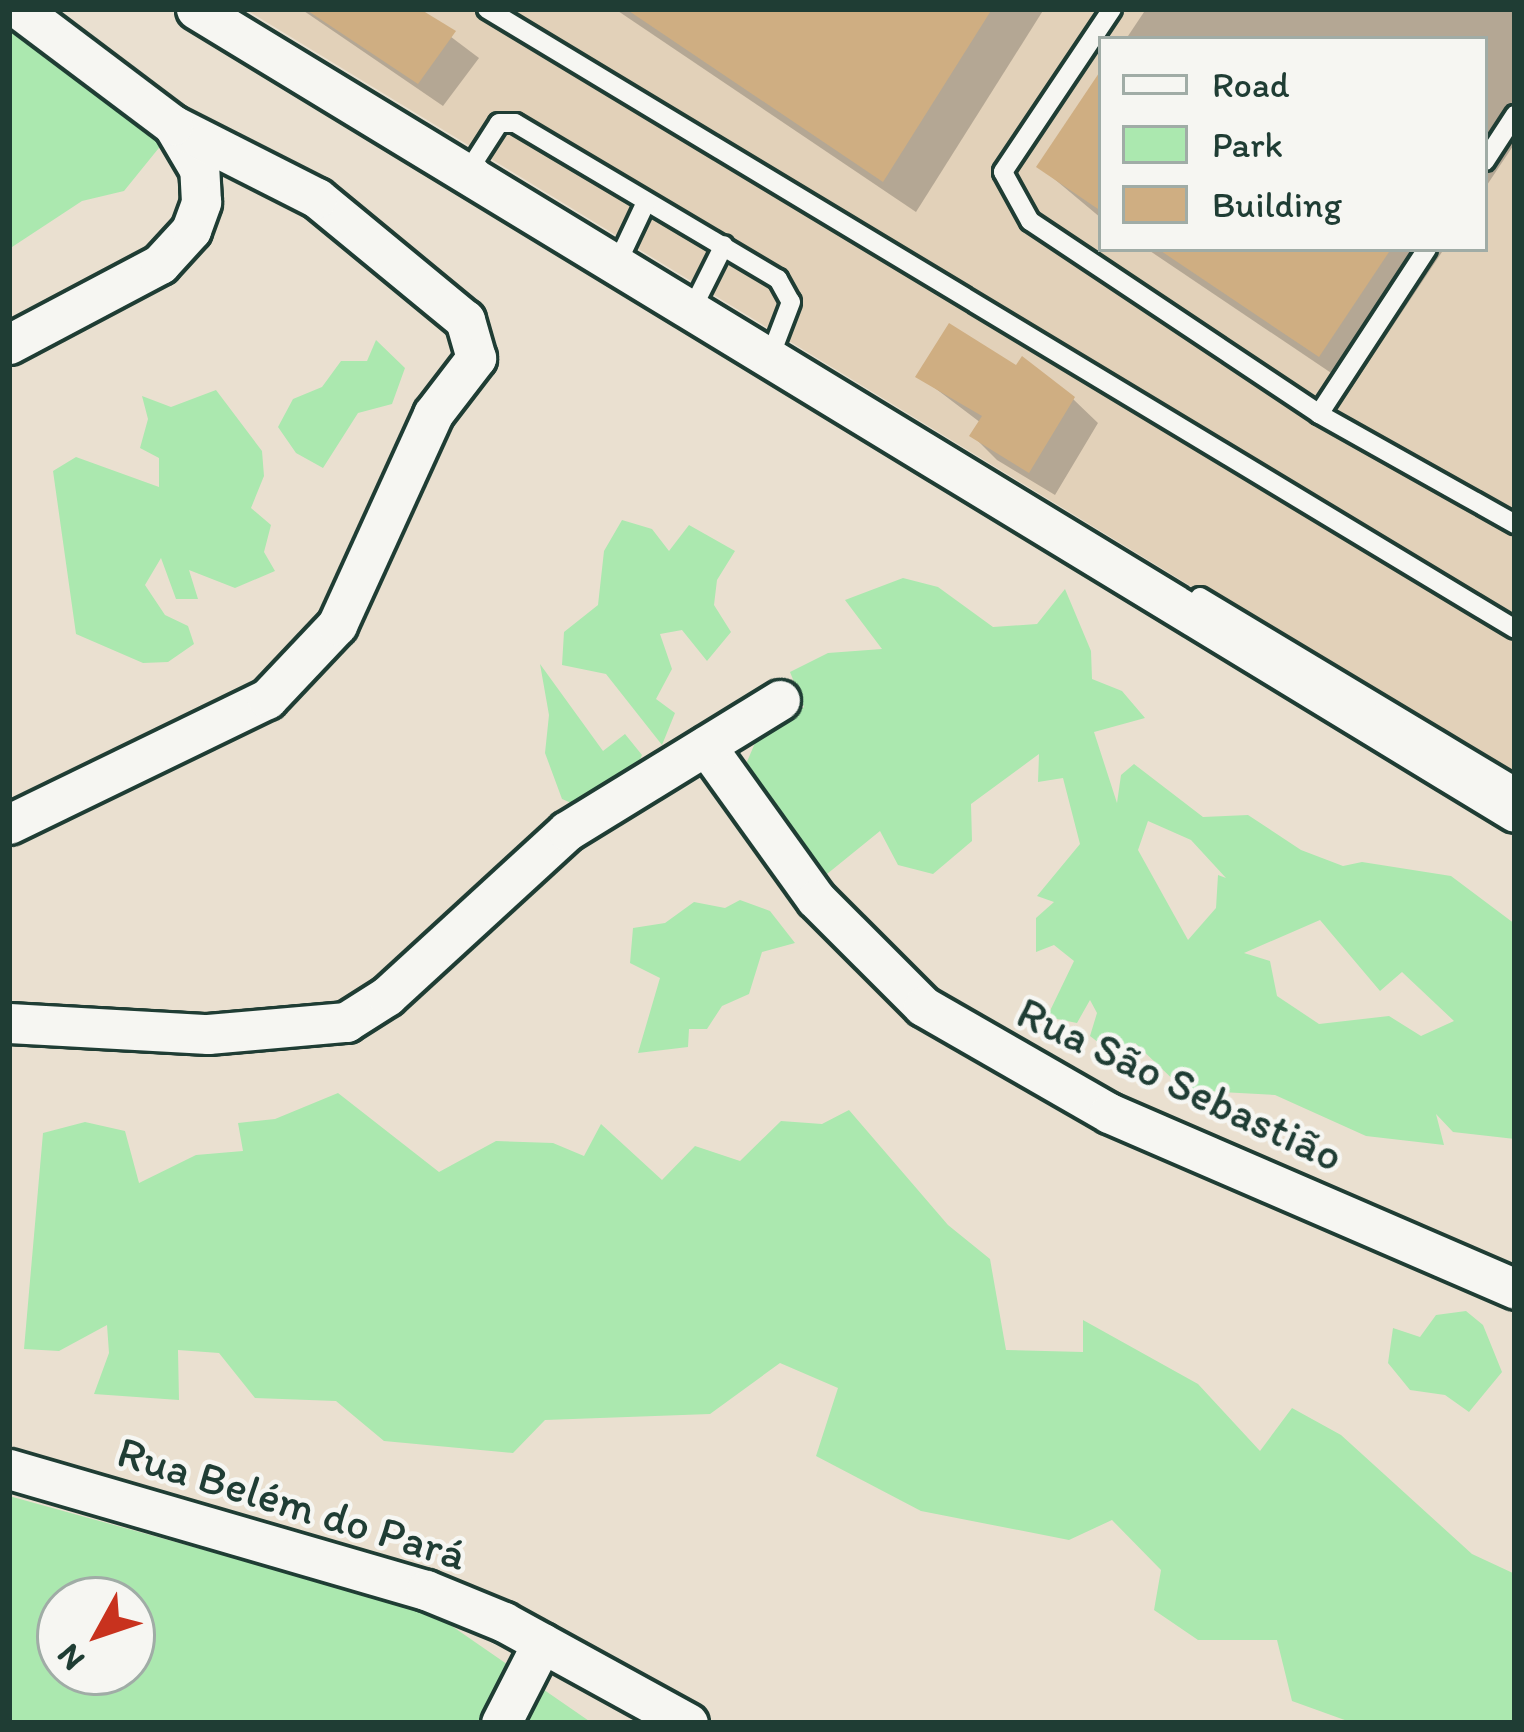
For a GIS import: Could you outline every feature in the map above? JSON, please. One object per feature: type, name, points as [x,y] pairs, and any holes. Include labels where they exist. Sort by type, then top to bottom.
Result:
[{"type":"street","points":[[9,824],[267,699],[337,625],[433,414],[476,358],[465,320],[317,198],[173,125],[19,9]]},
{"type":"street","points":[[196,9],[1515,812]]},
{"type":"street","points":[[9,344],[160,264],[191,230],[201,202],[199,169],[173,125]]},
{"type":"street","points":[[9,1023],[208,1034],[346,1022],[402,983],[567,831],[781,700]]},
{"type":"street","name":"Rua São Sebastião","points":[[706,746],[816,899],[923,1006],[1108,1113],[1515,1289]]},
{"type":"street","name":"Rua Belém do Pará","points":[[9,1468],[368,1570],[542,1643],[688,1723]]},
{"type":"street","points":[[501,1723],[542,1643]]},
{"type":"lane","points":[[487,9],[1515,628]]},
{"type":"lane","points":[[1112,9],[1003,172],[1030,221],[1319,414],[1515,524]]},
{"type":"lane","points":[[1488,156],[1515,115]]},
{"type":"lane","points":[[775,344],[790,302],[786,289],[724,245],[506,120],[474,162],[622,255],[1515,786]]},
{"type":"lane","points":[[622,255],[646,202]]},
{"type":"lane","points":[[697,299],[724,245]]},
{"type":"lane","points":[[1319,414],[1425,252]]},
{"type":"shaded area","points":[[245,9],[1515,9],[1515,784]]},
{"type":"green space","points":[[9,16],[171,133],[124,191],[82,201],[9,249]]},
{"type":"green space","points":[[376,340],[405,368],[392,404],[358,413],[323,468],[296,453],[278,427],[293,399],[322,387],[341,361],[367,361]]},
{"type":"green space","points":[[216,390],[262,451],[264,476],[251,508],[271,525],[264,552],[275,571],[235,588],[189,570],[198,599],[176,599],[161,558],[145,585],[165,615],[188,626],[194,644],[168,662],[143,663],[76,634],[53,471],[76,457],[159,487],[159,458],[140,448],[148,419],[142,396],[171,407]]},
{"type":"green space","points":[[622,520],[652,529],[669,551],[689,525],[735,551],[717,580],[714,605],[731,632],[707,661],[682,630],[660,634],[672,669],[656,699],[675,713],[662,745],[606,674],[562,665],[564,632],[598,605],[604,551]]},
{"type":"green space","points":[[903,578],[938,587],[993,627],[1037,624],[1065,589],[1091,651],[1092,679],[1122,691],[1145,718],[1094,732],[1117,803],[1121,775],[1134,764],[1203,817],[1248,815],[1301,850],[1343,866],[1362,862],[1451,876],[1515,924],[1515,1139],[1453,1132],[1436,1114],[1444,1145],[1366,1136],[1275,1095],[1184,1090],[1135,1043],[1124,1062],[1090,1036],[1097,1013],[1090,1000],[1077,1023],[1047,1017],[1074,961],[1054,945],[1036,952],[1036,918],[1054,902],[1037,896],[1080,844],[1063,778],[1038,782],[1039,754],[971,804],[972,841],[933,874],[898,865],[880,831],[827,874],[803,859],[746,764],[758,736],[804,707],[790,672],[828,653],[882,649],[845,600]],"holes":[[[1148,821],[1191,840],[1226,878],[1218,875],[1216,908],[1188,940],[1138,850]],[[1320,920],[1380,991],[1402,972],[1454,1021],[1421,1036],[1389,1016],[1319,1024],[1277,996],[1270,961],[1244,953]]]},
{"type":"green space","points":[[540,664],[603,751],[625,734],[642,755],[629,783],[585,809],[562,799],[545,753],[549,715]]},
{"type":"green space","points":[[740,900],[770,911],[795,943],[762,952],[749,994],[722,1006],[707,1029],[689,1029],[688,1047],[638,1053],[660,978],[630,963],[633,928],[665,923],[694,902],[725,908]]},
{"type":"green space","points":[[338,1093],[439,1172],[496,1141],[553,1143],[584,1156],[601,1124],[662,1180],[695,1146],[740,1161],[781,1121],[822,1124],[849,1110],[948,1225],[990,1259],[1006,1350],[1083,1352],[1083,1320],[1198,1384],[1260,1451],[1292,1408],[1341,1435],[1472,1554],[1515,1574],[1515,1723],[1353,1723],[1292,1701],[1277,1640],[1198,1640],[1154,1610],[1161,1570],[1112,1520],[1069,1540],[921,1511],[816,1456],[838,1388],[780,1363],[710,1414],[545,1420],[513,1453],[384,1441],[336,1401],[255,1398],[219,1353],[178,1350],[179,1400],[94,1394],[109,1353],[107,1325],[59,1351],[24,1349],[43,1133],[85,1122],[125,1131],[139,1183],[196,1155],[243,1151],[238,1123],[275,1119]]},
{"type":"green space","points":[[1466,1311],[1483,1325],[1502,1372],[1469,1412],[1445,1395],[1410,1390],[1388,1363],[1393,1328],[1420,1337],[1436,1315]]},
{"type":"green space","points":[[9,1496],[433,1613],[592,1723],[9,1723]]},
{"type":"building","points":[[305,9],[420,9],[456,31],[418,84]]},
{"type":"building","points":[[626,9],[992,9],[883,182]]},
{"type":"building","points":[[1098,74],[1098,209],[1036,167]]},
{"type":"building","points":[[1162,252],[1389,252],[1319,357]]},
{"type":"building","points":[[949,323],[1016,365],[1022,356],[1075,397],[1029,473],[969,436],[982,416],[915,377]]}]
